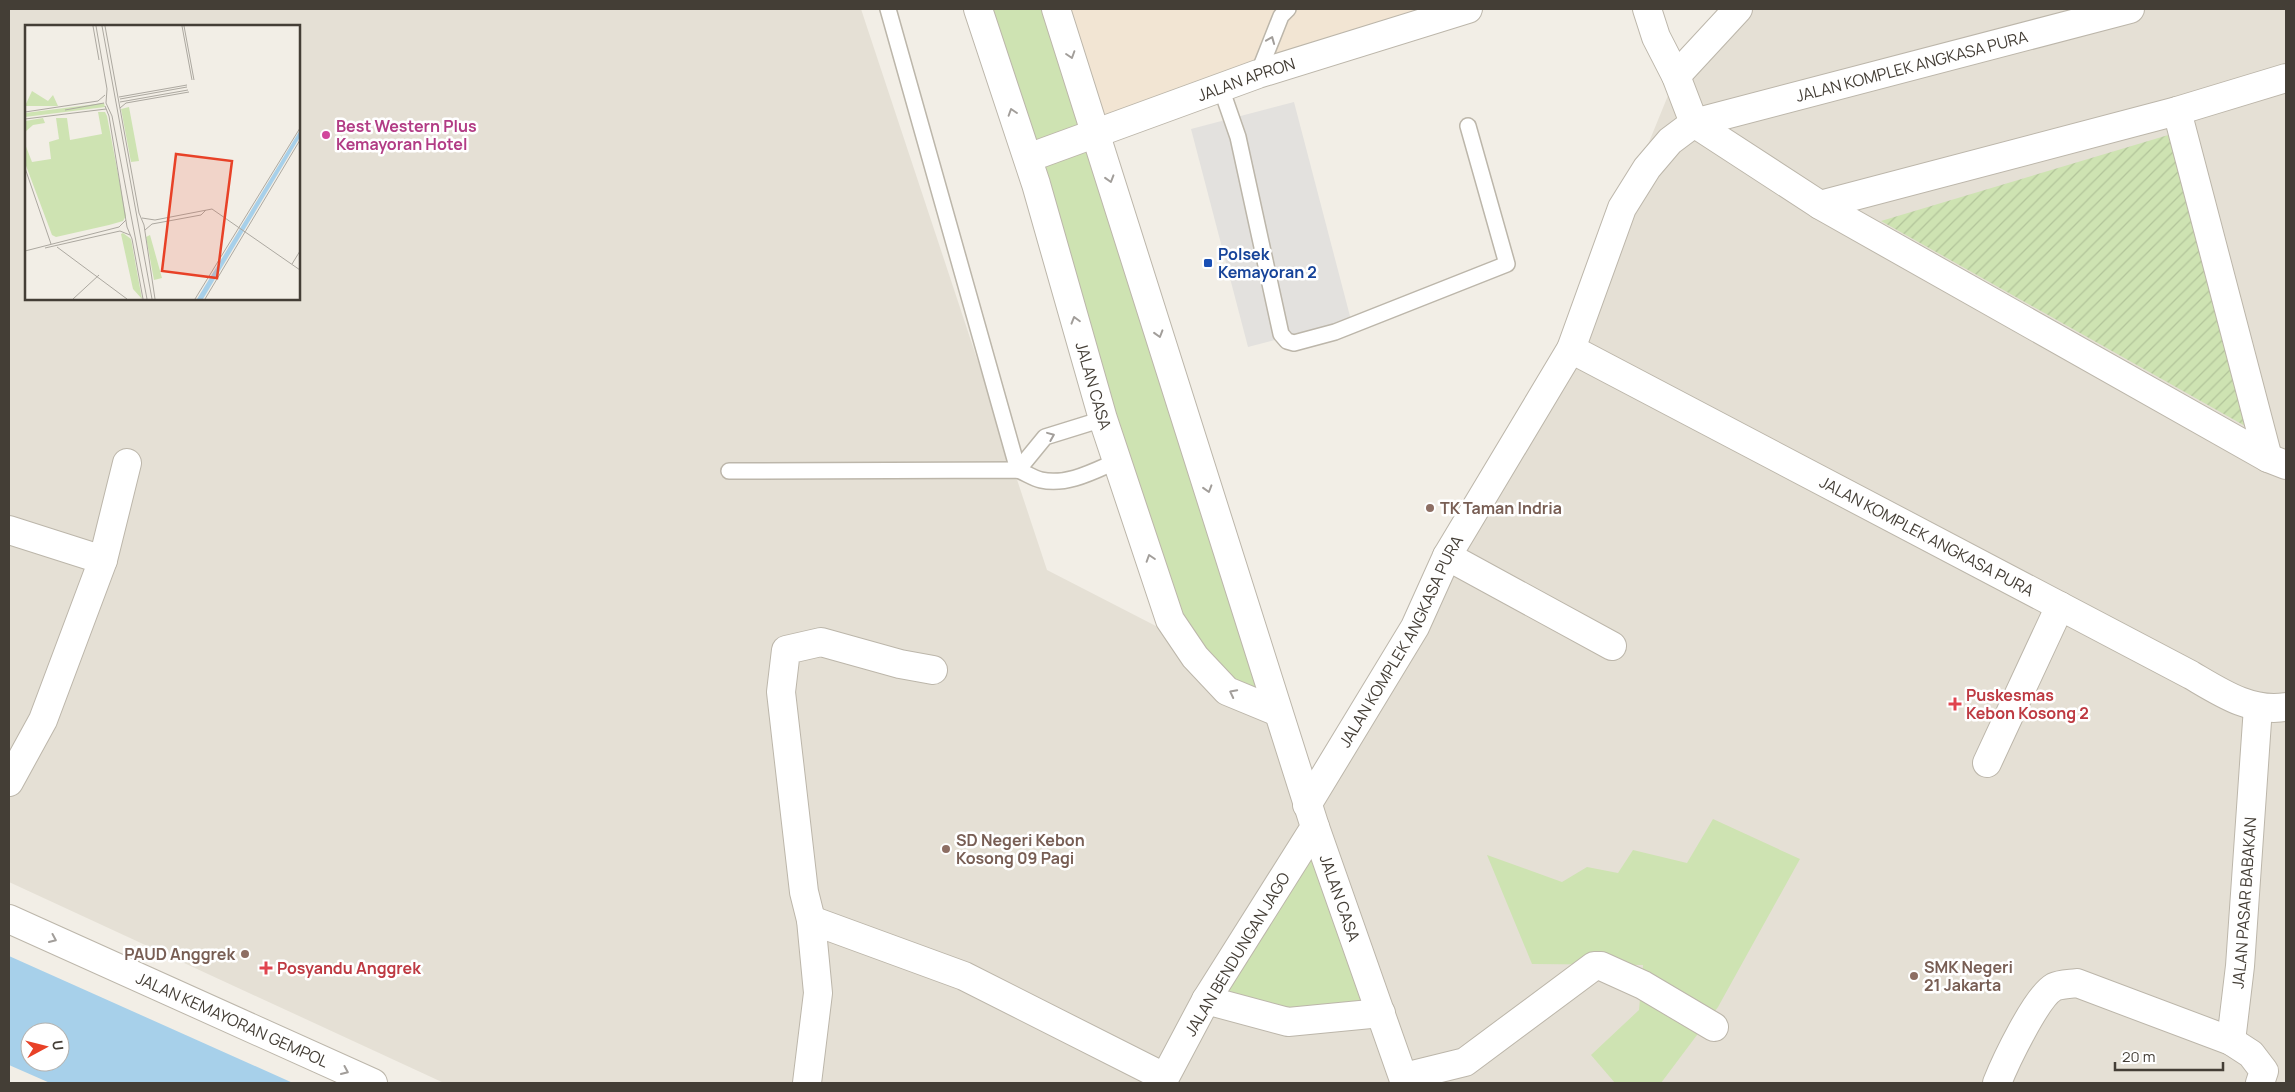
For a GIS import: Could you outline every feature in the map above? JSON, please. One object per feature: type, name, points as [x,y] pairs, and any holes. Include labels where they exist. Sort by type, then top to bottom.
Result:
[{"type":"street","name":"JALAN CASA","points":[[978,9],[1028,158],[1103,419],[1170,620],[1194,656],[1227,691],[1278,712]]},
{"type":"street","name":"JALAN CASA","points":[[1056,9],[1311,816],[1404,1080]]},
{"type":"street","name":"JALAN APRON","points":[[1028,158],[1258,74],[1468,9]]},
{"type":"street","points":[[1647,9],[1656,37],[1676,76],[1694,123],[1820,205],[2277,462]]},
{"type":"street","points":[[1676,76],[1738,9]]},
{"type":"street","name":"JALAN KOMPLEK ANGKASA PURA","points":[[1311,816],[1415,627],[1447,556],[1571,349],[1622,208],[1647,168],[1670,141],[1694,123],[2130,9]]},
{"type":"street","points":[[1820,205],[2177,112],[2286,78]]},
{"type":"street","points":[[2177,112],[2277,462]]},
{"type":"street","name":"JALAN KOMPLEK ANGKASA PURA","points":[[1571,349],[2226,695],[2258,707],[2286,707]]},
{"type":"street","points":[[9,782],[43,720],[103,560],[127,463]]},
{"type":"street","points":[[9,530],[103,560]]},
{"type":"street","points":[[1447,556],[1612,646]]},
{"type":"street","points":[[1987,763],[2060,606]]},
{"type":"street","points":[[807,1083],[818,993],[811,920],[804,892],[781,692],[786,650],[820,642],[900,664],[933,670]]},
{"type":"street","name":"JALAN PASAR BABAKAN","points":[[2231,1042],[2240,966],[2258,707]]},
{"type":"street","name":"JALAN BENDUNGAN JAGO","points":[[1163,1080],[1206,1000],[1311,816]]},
{"type":"street","name":"JALAN KEMAYORAN GEMPOL","points":[[9,919],[373,1083]]},
{"type":"street","points":[[811,920],[964,976],[1163,1080]]},
{"type":"street","points":[[1404,1080],[1465,1062],[1594,966],[1601,966],[1643,985],[1714,1027]]},
{"type":"street","points":[[1997,1083],[2006,1060],[2036,1007],[2054,987],[2077,983],[2231,1042],[2251,1054],[2264,1071],[2260,1083]]},
{"type":"street","points":[[1206,1000],[1288,1022],[1381,1013]]},
{"type":"lane","points":[[888,9],[1018,470]]},
{"type":"lane","points":[[1258,74],[1280,16],[1288,9]]},
{"type":"lane","points":[[1221,88],[1238,137],[1281,334],[1287,341],[1294,343],[1335,332],[1507,264],[1468,126]]},
{"type":"lane","points":[[1018,470],[1045,437],[1103,419]]},
{"type":"lane","points":[[729,471],[1018,470],[1040,480],[1056,481],[1082,476],[1117,461]]},
{"type":"shaded area","points":[[9,9],[861,9],[1047,570],[1187,642],[1256,703],[1307,805],[1571,349],[1622,208],[1676,76],[1738,9],[2286,9],[2286,1083],[444,1083],[9,882]]},
{"type":"shaded area","points":[[1056,9],[1487,9],[1096,133]]},
{"type":"shaded area","points":[[1294,102],[1351,320],[1248,347],[1191,129]]},
{"type":"green space","points":[[978,9],[1056,9],[1278,712],[1195,657]]},
{"type":"green space","points":[[2175,133],[2254,431],[1881,221]]},
{"type":"green space","points":[[1713,819],[1800,859],[1718,1007],[1661,1083],[1615,1083],[1591,1055],[1639,1010],[1643,965],[1532,964],[1487,855],[1562,882],[1587,867],[1618,873],[1633,850],[1687,863]]},
{"type":"green space","points":[[1315,827],[1381,1013],[1288,1022],[1206,1000]]},
{"type":"water","points":[[9,956],[293,1083],[50,1083],[25,1072],[70,1072],[70,1022],[20,1022],[20,1070],[9,1065]]},
{"type":"place","name":"Best Western Plus Kemayoran Hotel","points":[[326,135]]},
{"type":"place","name":"Polsek Kemayoran 2","points":[[1208,263]]},
{"type":"place","name":"TK Taman Indria","points":[[1430,508]]},
{"type":"place","name":"Puskesmas Kebon Kosong 2","points":[[1955,704]]},
{"type":"place","name":"SD Negeri Kebon Kosong 09 Pagi","points":[[946,849]]},
{"type":"place","name":"PAUD Anggrek","points":[[245,954]]},
{"type":"place","name":"Posyandu Anggrek","points":[[266,968]]},
{"type":"place","name":"SMK Negeri 21 Jakarta","points":[[1914,976]]}]
